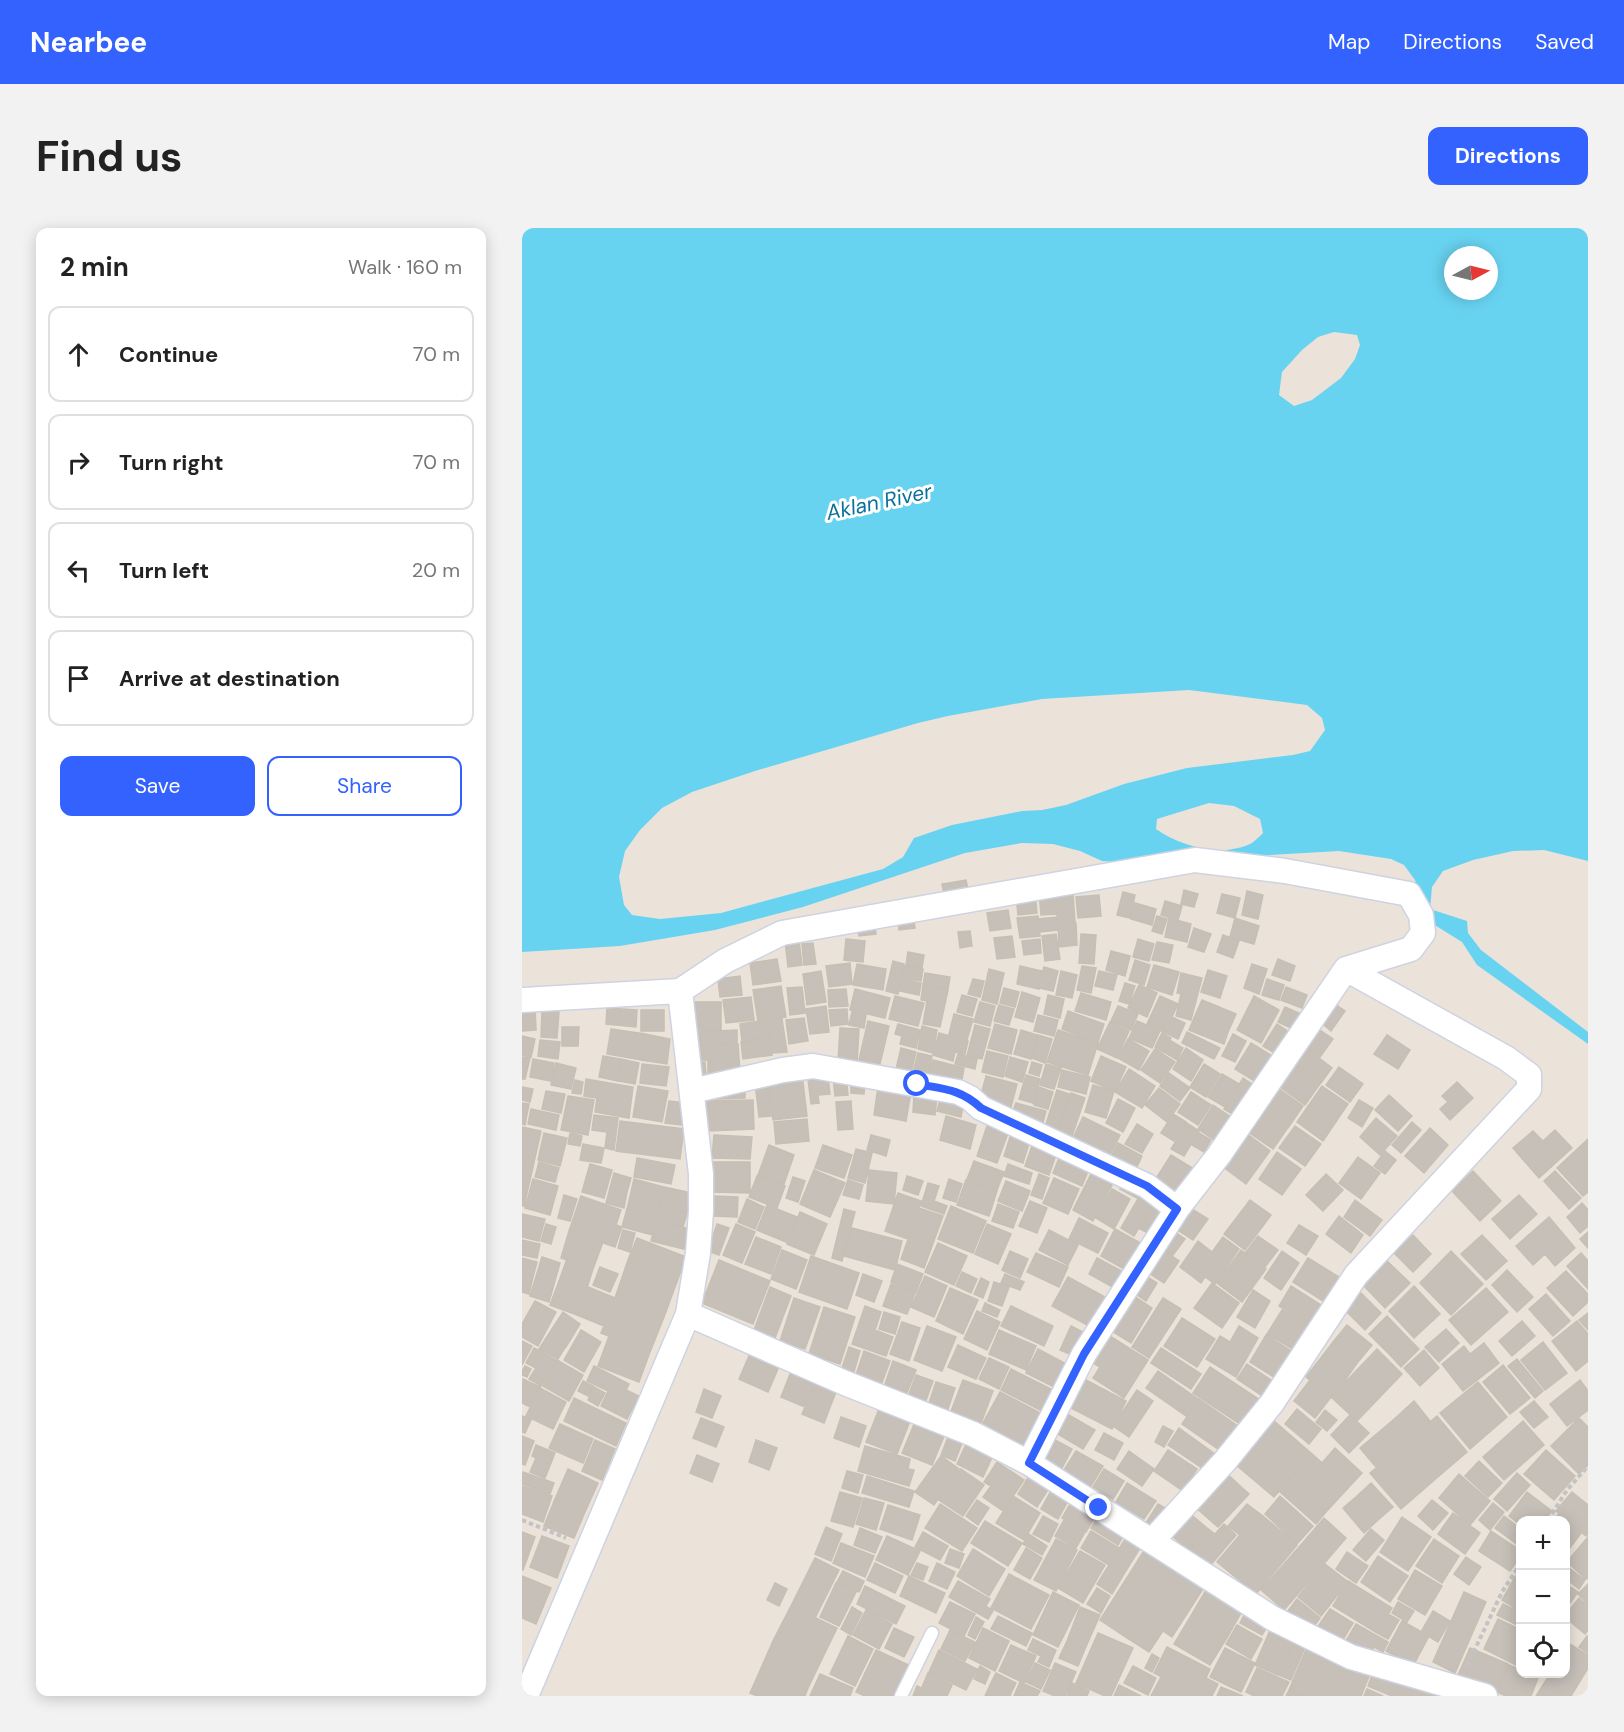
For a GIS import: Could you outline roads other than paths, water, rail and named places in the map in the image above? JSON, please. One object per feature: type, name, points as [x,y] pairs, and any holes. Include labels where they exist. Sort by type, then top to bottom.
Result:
[{"type":"street","points":[[522,1000],[680,991],[725,961],[782,933],[1195,860],[1286,871],[1408,894],[1421,915],[1423,933],[1411,949],[1346,969],[1219,1155],[1177,1209],[1084,1354],[1029,1463]]},
{"type":"street","points":[[1152,1541],[1225,1461],[1272,1403],[1356,1275],[1529,1089],[1529,1075],[1506,1058],[1346,969]]},
{"type":"street","points":[[526,1696],[688,1314],[698,1253],[701,1174],[680,991]]},
{"type":"street","points":[[692,1092],[783,1070],[813,1066],[958,1092],[970,1098],[981,1108],[1147,1186],[1177,1209]]},
{"type":"street","points":[[688,1314],[845,1383],[974,1434],[1029,1463],[1272,1618],[1352,1657],[1485,1696]]},
{"type":"lane","points":[[901,1696],[932,1633]]},
{"type":"water","name":"Aklan River","points":[[522,228],[1588,228],[1588,861],[1544,850],[1513,851],[1473,860],[1443,871],[1432,887],[1430,909],[1467,921],[1468,933],[1481,950],[1588,1032],[1588,1044],[1477,965],[1462,942],[1425,919],[1415,880],[1404,865],[1391,859],[1339,851],[1137,863],[1102,861],[1080,851],[1053,844],[1022,843],[965,853],[803,907],[715,930],[620,946],[522,952]],"holes":[[[1334,332],[1357,335],[1360,345],[1355,359],[1341,378],[1312,400],[1294,406],[1279,395],[1282,372],[1302,350],[1318,337]],[[1189,690],[1307,705],[1322,718],[1325,730],[1310,751],[1187,768],[1124,784],[1066,805],[952,825],[914,838],[903,857],[883,869],[721,913],[660,919],[632,915],[624,905],[619,877],[625,851],[640,830],[662,808],[692,792],[755,771],[948,716],[1042,699]],[[1209,803],[1234,806],[1260,819],[1263,833],[1252,843],[1228,850],[1215,850],[1178,841],[1156,829],[1157,819]]]}]
